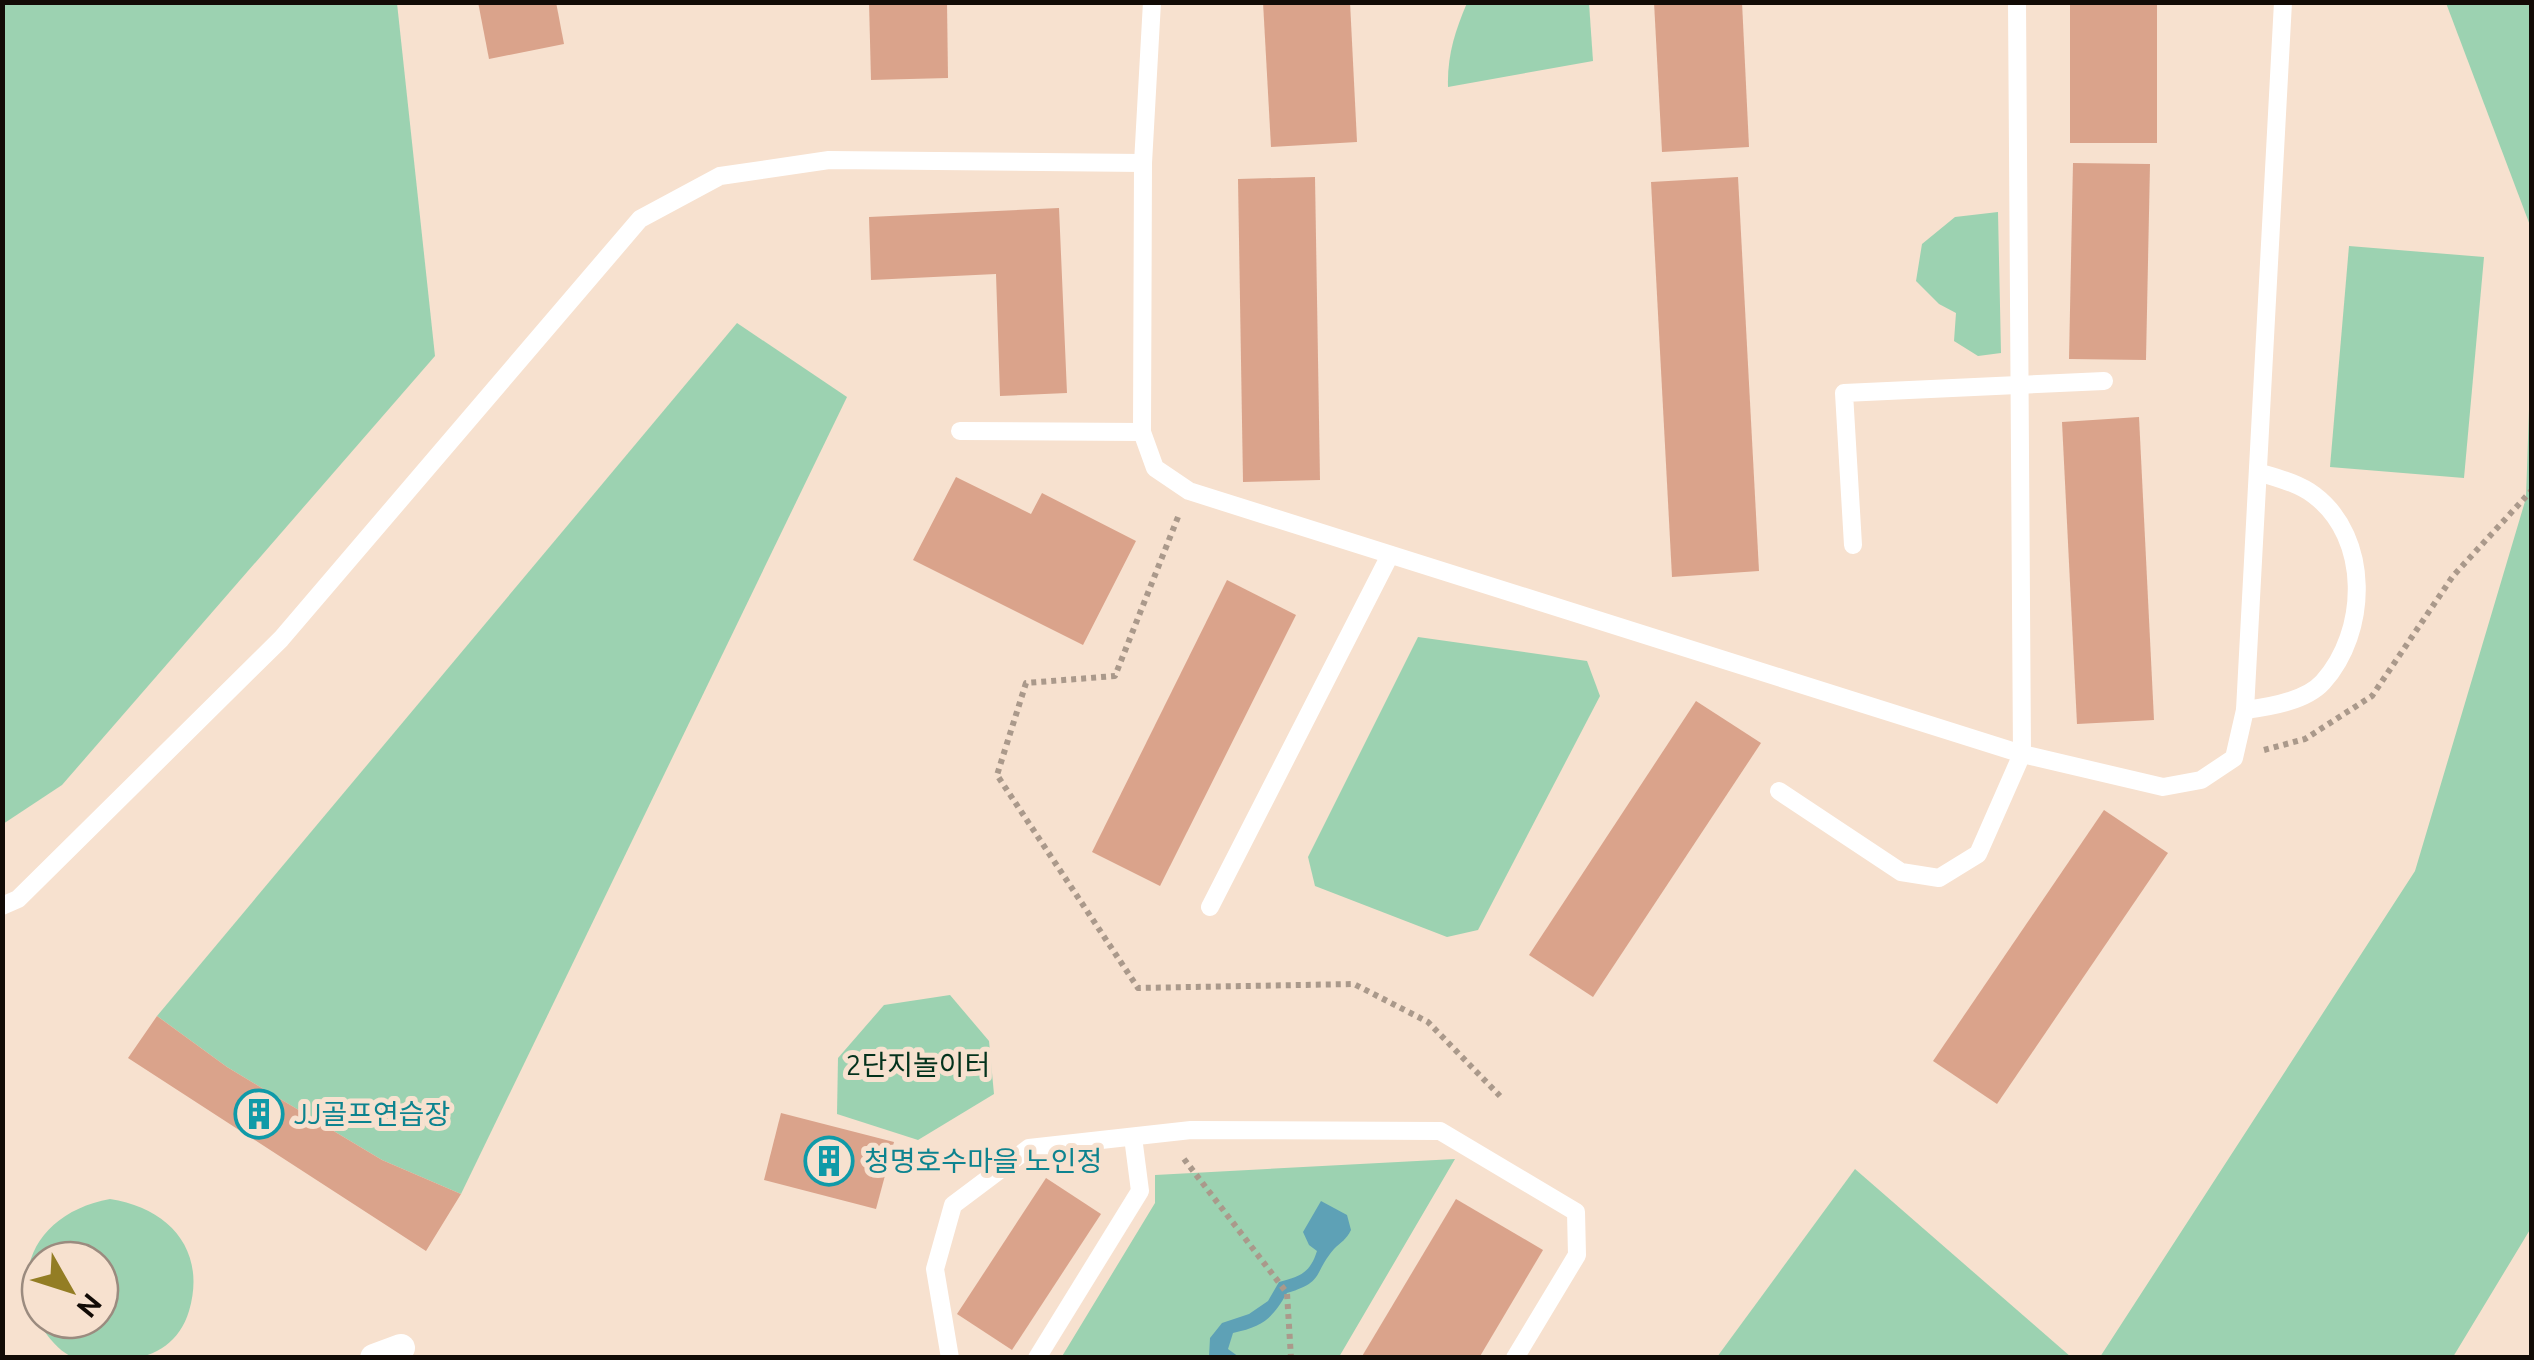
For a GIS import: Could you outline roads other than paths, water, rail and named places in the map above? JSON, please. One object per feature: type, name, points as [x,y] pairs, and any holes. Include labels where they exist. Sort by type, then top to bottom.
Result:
[{"type":"street","points":[[374,1358],[401,1348]]},
{"type":"lane","points":[[1152,2],[1143,163],[1142,432],[1156,468],[1188,492],[2022,754],[2163,786],[2201,780],[2234,758],[2246,710],[2283,2]]},
{"type":"lane","points":[[1779,791],[1901,872],[1940,878],[1978,854],[2022,754],[2017,2]]},
{"type":"lane","points":[[2,906],[18,899],[281,639],[640,219],[720,176],[829,160],[1143,163]]},
{"type":"lane","points":[[1852,545],[1844,393],[2104,381]]},
{"type":"lane","points":[[960,430],[1142,432]]},
{"type":"lane","points":[[2246,710],[2278,706],[2322,685],[2344,651],[2354,616],[2358,579],[2344,532],[2316,496],[2258,472]]},
{"type":"lane","points":[[1210,907],[1390,555]]},
{"type":"lane","points":[[950,1358],[935,1269],[953,1205],[1029,1148],[1191,1130],[1440,1131],[1576,1212],[1577,1255],[1516,1358]]},
{"type":"lane","points":[[1037,1358],[1140,1191],[1133,1137]]},
{"type":"water","points":[[1321,1201],[1347,1215],[1351,1230],[1347,1236],[1313,1281],[1287,1293],[1265,1320],[1233,1333],[1228,1349],[1239,1357],[1209,1357],[1210,1338],[1222,1323],[1249,1314],[1268,1301],[1279,1282],[1308,1269],[1317,1251],[1303,1232]]},
{"type":"place","name":"JJ골프연습장","points":[[259,1114]]},
{"type":"place","name":"청명호수마을 노인정","points":[[829,1161]]},
{"type":"park label","name":"2단지놀이터","points":[[918,1065]]}]
